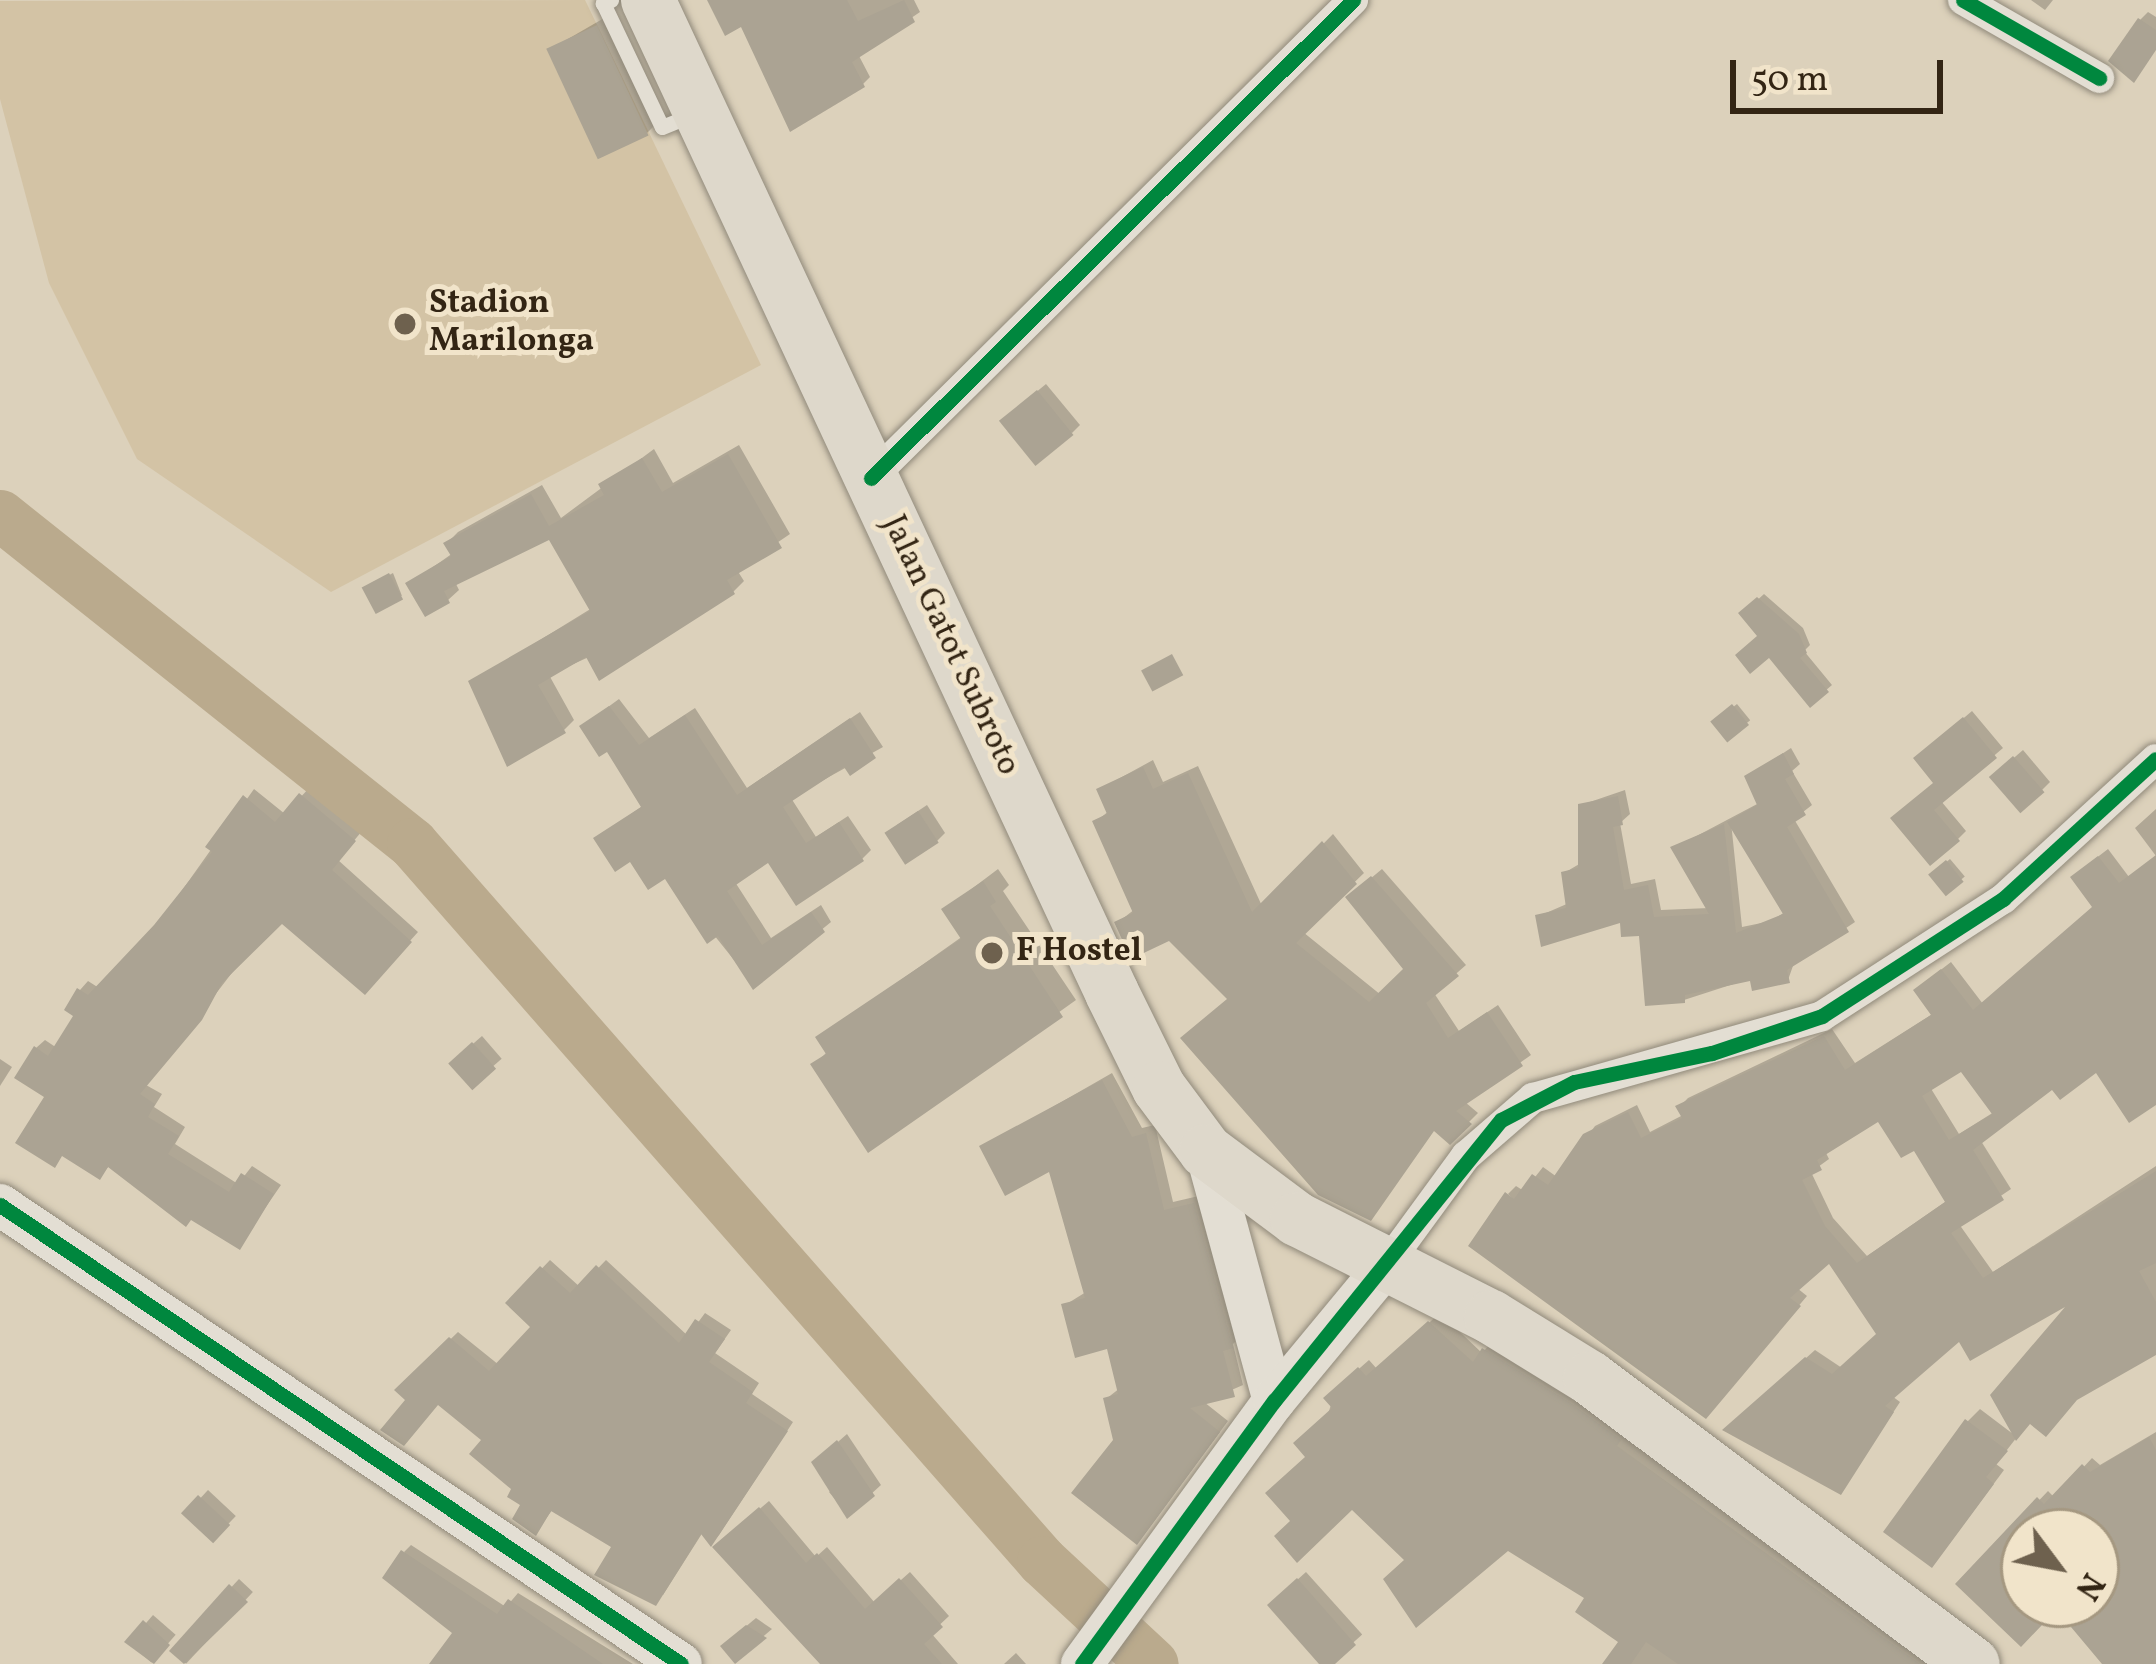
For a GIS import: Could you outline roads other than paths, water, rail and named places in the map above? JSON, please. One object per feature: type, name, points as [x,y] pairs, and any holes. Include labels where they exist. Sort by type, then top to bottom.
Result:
[{"type":"highway","name":"Jalan Gatot Subroto","points":[[648,0],[1121,1012],[1159,1088],[1206,1151],[1297,1219],[1384,1268],[1491,1317],[1590,1378],[1973,1664]]},
{"type":"street","points":[[871,478],[1353,0]]},
{"type":"street","points":[[1963,0],[2099,78]]},
{"type":"street","points":[[1082,1664],[1274,1401],[1384,1268],[1466,1156],[1533,1098],[1822,1016],[2003,899],[2156,759]]},
{"type":"street","points":[[1206,1151],[1274,1401]]},
{"type":"street","points":[[0,1205],[681,1664]]},
{"type":"lane","points":[[610,0],[603,3],[662,127],[700,112]]},
{"type":"waterway","points":[[0,515],[412,843],[1042,1561],[1153,1664]]},
{"type":"place","name":"Stadion Marilonga","points":[[405,324]]},
{"type":"place","name":"F Hostel","points":[[992,953]]}]
